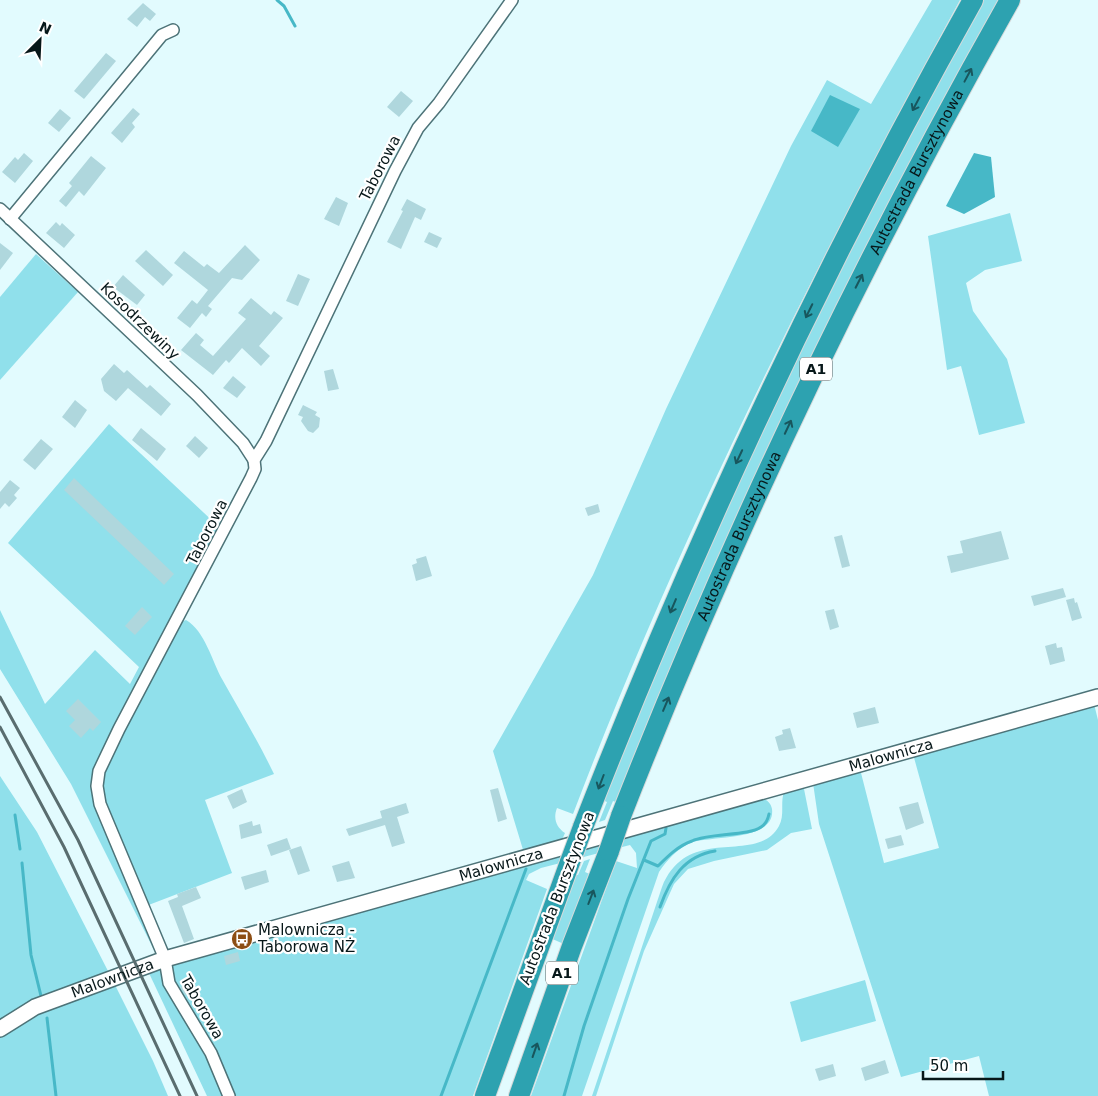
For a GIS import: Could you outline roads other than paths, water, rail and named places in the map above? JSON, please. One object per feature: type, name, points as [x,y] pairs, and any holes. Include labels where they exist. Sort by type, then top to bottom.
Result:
[{"type":"highway","name":"Autostrada Bursztynowa","points":[[485,1096],[583,827],[671,609],[757,418],[864,202],[973,0]]},
{"type":"highway","name":"Autostrada Bursztynowa","points":[[519,1096],[572,946],[701,620],[820,361],[919,166],[1010,0]]},
{"type":"street","name":"Taborowa","points":[[229,1096],[212,1053],[169,984],[165,960],[103,815],[98,795],[97,779],[102,762],[252,478],[255,469],[254,460],[266,441],[408,145],[512,0]]},
{"type":"street","points":[[10,219],[162,35],[173,30]]},
{"type":"street","name":"Kosodrzewiny","points":[[0,209],[196,396],[243,443],[254,460]]},
{"type":"street","name":"Malownicza","points":[[0,1029],[19,1015],[39,1005],[165,960],[1098,697]]},
{"type":"waterway","points":[[277,0],[284,6],[295,26]]},
{"type":"waterway","points":[[644,860],[658,866],[678,848],[700,838],[755,830],[764,824],[769,814]]},
{"type":"waterway","points":[[15,815],[20,849]]},
{"type":"waterway","points":[[564,1096],[584,1026],[628,899],[651,841],[665,834],[666,828]]},
{"type":"waterway","points":[[660,907],[668,887],[680,870],[695,858],[715,851]]},
{"type":"waterway","points":[[22,863],[31,955],[41,996]]},
{"type":"waterway","points":[[441,1096],[526,869]]},
{"type":"waterway","points":[[47,1018],[56,1096]]},
{"type":"railway","points":[[0,697],[78,840],[197,1096]]},
{"type":"railway","points":[[0,727],[64,847],[180,1096]]},
{"type":"place","name":"Malownicza - Taborowa NŻ","points":[[242,939]]}]
